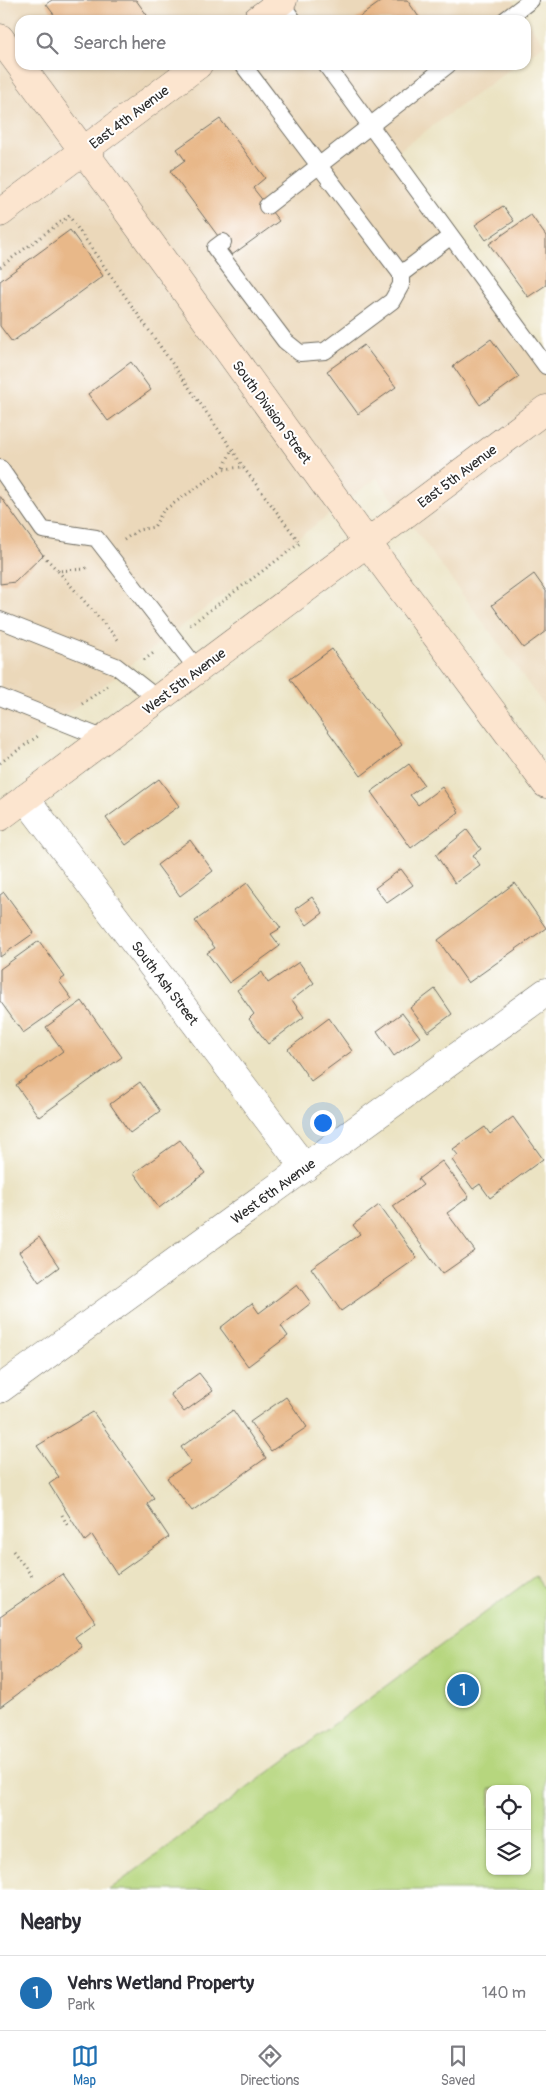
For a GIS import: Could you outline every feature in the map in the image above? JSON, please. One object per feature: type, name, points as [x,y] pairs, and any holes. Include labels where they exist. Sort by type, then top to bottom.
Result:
[{"type":"main road","points":[[267,15],[284,6]]},
{"type":"main road","name":"South Division Street","points":[[0,38],[15,58]]},
{"type":"main road","name":"South Division Street","points":[[24,70],[368,544],[546,784]]},
{"type":"main road","name":"East 4th Avenue","points":[[0,213],[191,70]]},
{"type":"main road","name":"East 5th Avenue","points":[[368,544],[546,409]]},
{"type":"main road","name":"West 5th Avenue","points":[[0,817],[368,544]]},
{"type":"street","name":"South Ash Street","points":[[25,798],[305,1168]]},
{"type":"street","name":"West 6th Avenue","points":[[0,1389],[546,992]]},
{"type":"lane","points":[[512,15],[531,0]]},
{"type":"lane","points":[[223,242],[215,248],[285,340],[300,353],[325,351],[392,301],[402,285],[401,274],[247,70]]},
{"type":"lane","points":[[330,70],[546,366]]},
{"type":"lane","points":[[267,206],[442,70]]},
{"type":"lane","points":[[401,274],[451,236]]},
{"type":"lane","points":[[0,468],[43,530],[96,538],[198,670]]},
{"type":"lane","points":[[0,620],[116,666],[158,699]]},
{"type":"lane","points":[[0,697],[105,739]]},
{"type":"path","points":[[0,267],[70,216],[244,467],[300,542],[140,663]]},
{"type":"path","points":[[223,469],[232,449]]},
{"type":"path","points":[[44,555],[58,571],[85,569],[138,530],[154,527],[164,511],[223,469],[244,467]]},
{"type":"path","points":[[62,1515],[69,1528]]},
{"type":"path","points":[[13,1551],[34,1579]]},
{"type":"shaded area","points":[[0,0],[512,0],[523,15],[15,15],[15,70],[509,70],[397,152],[546,364],[546,708],[377,478],[0,764]]},
{"type":"shaded area","points":[[531,26],[544,44],[531,54]]},
{"type":"green space","points":[[535,1576],[546,1591],[546,1890],[109,1890]]},
{"type":"building","points":[[52,0],[136,0],[147,15],[54,15],[46,4]]},
{"type":"building","points":[[383,0],[407,0],[418,15],[362,15]]},
{"type":"building","points":[[220,119],[265,178],[253,188],[279,221],[232,255],[170,171],[185,160],[177,149]]},
{"type":"building","points":[[503,206],[514,221],[486,240],[475,225]]},
{"type":"building","points":[[531,215],[546,236],[546,285],[528,297],[489,244]]},
{"type":"building","points":[[70,230],[103,276],[12,342],[0,326],[0,281]]},
{"type":"building","points":[[491,339],[519,377],[480,405],[453,366]]},
{"type":"building","points":[[364,345],[396,387],[358,414],[327,371]]},
{"type":"building","points":[[131,362],[151,390],[108,421],[88,394]]},
{"type":"building","points":[[0,496],[43,555],[15,582],[0,584]]},
{"type":"building","points":[[534,574],[546,591],[546,631],[523,648],[492,605]]},
{"type":"building","points":[[332,649],[402,745],[361,776],[290,679]]},
{"type":"building","points":[[409,764],[424,785],[410,795],[418,805],[442,787],[459,812],[411,848],[371,792]]},
{"type":"building","points":[[159,779],[179,806],[126,845],[106,818]]},
{"type":"building","points":[[467,830],[481,849],[473,855],[480,865],[455,883],[436,855]]},
{"type":"building","points":[[190,840],[213,871],[180,896],[157,865]]},
{"type":"building","points":[[401,869],[413,885],[387,903],[375,888]]},
{"type":"building","points":[[247,883],[281,928],[271,934],[280,946],[229,983],[207,953],[215,948],[195,921]]},
{"type":"building","points":[[515,883],[546,928],[468,983],[438,940]]},
{"type":"building","points":[[4,892],[34,933],[0,957],[0,895]]},
{"type":"building","points":[[312,897],[323,913],[307,925],[295,909]]},
{"type":"building","points":[[39,941],[65,977],[59,981],[72,999],[23,1033],[0,1001],[0,969]]},
{"type":"building","points":[[299,962],[314,983],[292,1000],[304,1017],[268,1044],[249,1019],[254,1014],[237,990],[262,972],[268,983]]},
{"type":"building","points":[[435,989],[452,1014],[428,1032],[410,1008]]},
{"type":"building","points":[[82,1001],[122,1057],[39,1117],[16,1085],[63,1051],[46,1027]]},
{"type":"building","points":[[402,1013],[420,1037],[394,1056],[377,1031]]},
{"type":"building","points":[[329,1018],[352,1051],[311,1081],[288,1049]]},
{"type":"building","points":[[140,1082],[160,1111],[130,1133],[110,1104]]},
{"type":"building","points":[[513,1117],[543,1159],[490,1198],[480,1184],[473,1189],[452,1160],[458,1155],[453,1149],[485,1127],[490,1134]]},
{"type":"building","points":[[180,1140],[205,1173],[159,1208],[134,1173]]},
{"type":"building","points":[[442,1161],[469,1197],[447,1213],[475,1251],[442,1274],[393,1206],[423,1185],[418,1179]]},
{"type":"building","points":[[379,1205],[417,1258],[341,1311],[311,1268],[360,1234],[353,1225]]},
{"type":"building","points":[[39,1237],[59,1267],[39,1282],[19,1252]]},
{"type":"building","points":[[297,1284],[311,1303],[281,1326],[288,1336],[248,1366],[220,1328],[252,1303],[259,1313]]},
{"type":"building","points":[[199,1373],[213,1391],[184,1412],[170,1394]]},
{"type":"building","points":[[286,1397],[307,1427],[271,1451],[250,1422]]},
{"type":"building","points":[[233,1410],[266,1458],[192,1511],[167,1478],[191,1462],[181,1447]]},
{"type":"building","points":[[93,1412],[154,1498],[147,1504],[169,1537],[117,1574],[92,1535],[85,1541],[49,1484],[59,1477],[37,1446]]},
{"type":"building","points":[[62,1574],[96,1622],[75,1637],[82,1647],[0,1707],[0,1616]]},
{"type":"place","name":"Vehrs Wetland Property","points":[[463,1690]]}]
